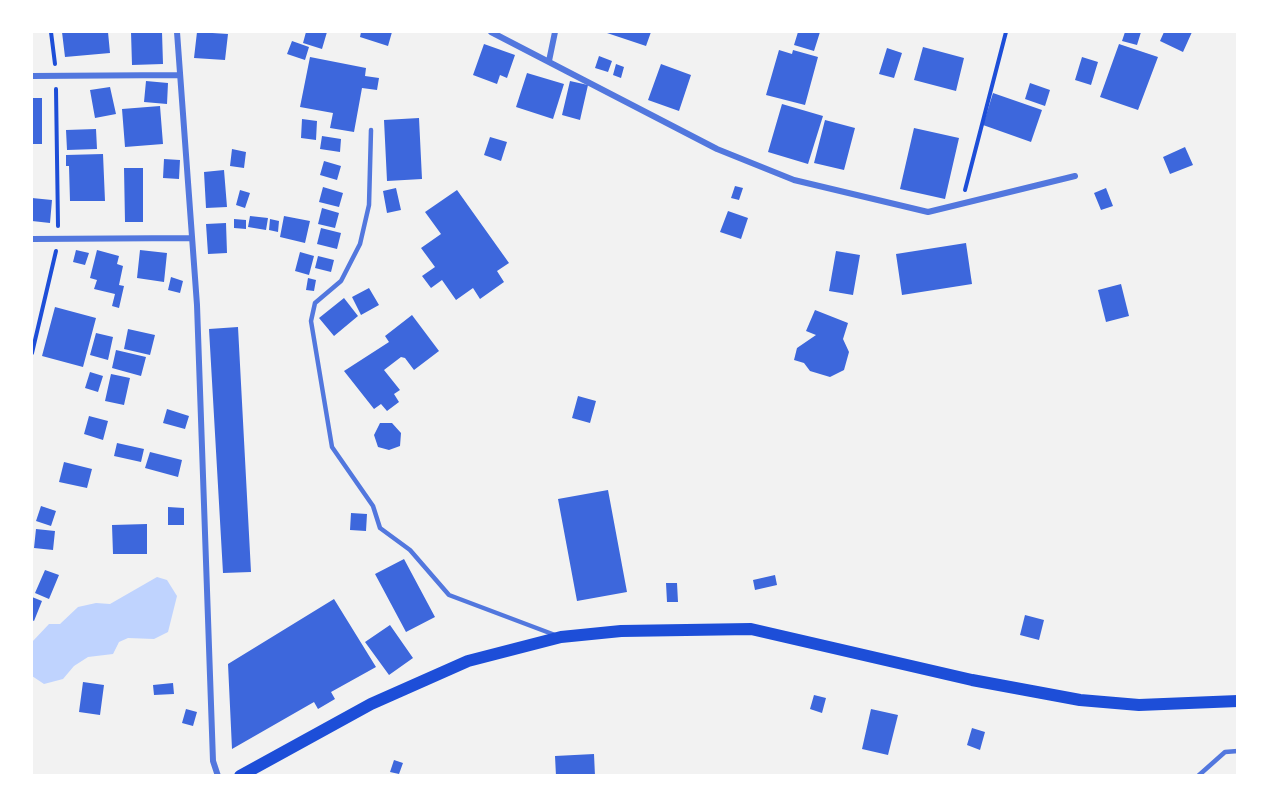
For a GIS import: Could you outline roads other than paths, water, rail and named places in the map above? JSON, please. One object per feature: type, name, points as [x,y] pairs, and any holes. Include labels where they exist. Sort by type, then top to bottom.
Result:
[{"type":"main road","points":[[240,776],[372,704],[468,661],[561,638],[621,631],[751,630],[972,680],[1070,698],[1139,705],[1238,701]]},
{"type":"street","points":[[177,32],[197,305],[213,761],[218,776]]},
{"type":"street","points":[[491,32],[717,150],[794,180],[928,212],[1075,176]]},
{"type":"street","points":[[549,61],[555,32]]},
{"type":"street","points":[[32,76],[179,75]]},
{"type":"street","points":[[32,239],[192,238]]},
{"type":"lane","points":[[371,130],[369,205],[360,244],[341,281],[315,303],[311,321],[332,447],[373,506],[380,528],[410,550],[449,595],[561,638]]},
{"type":"lane","points":[[1198,776],[1225,752],[1238,750]]},
{"type":"water","points":[[157,577],[167,580],[177,596],[168,632],[154,639],[128,638],[119,642],[113,654],[88,657],[74,666],[63,679],[44,684],[32,676],[32,642],[49,624],[60,624],[78,607],[96,603],[110,604]]}]
